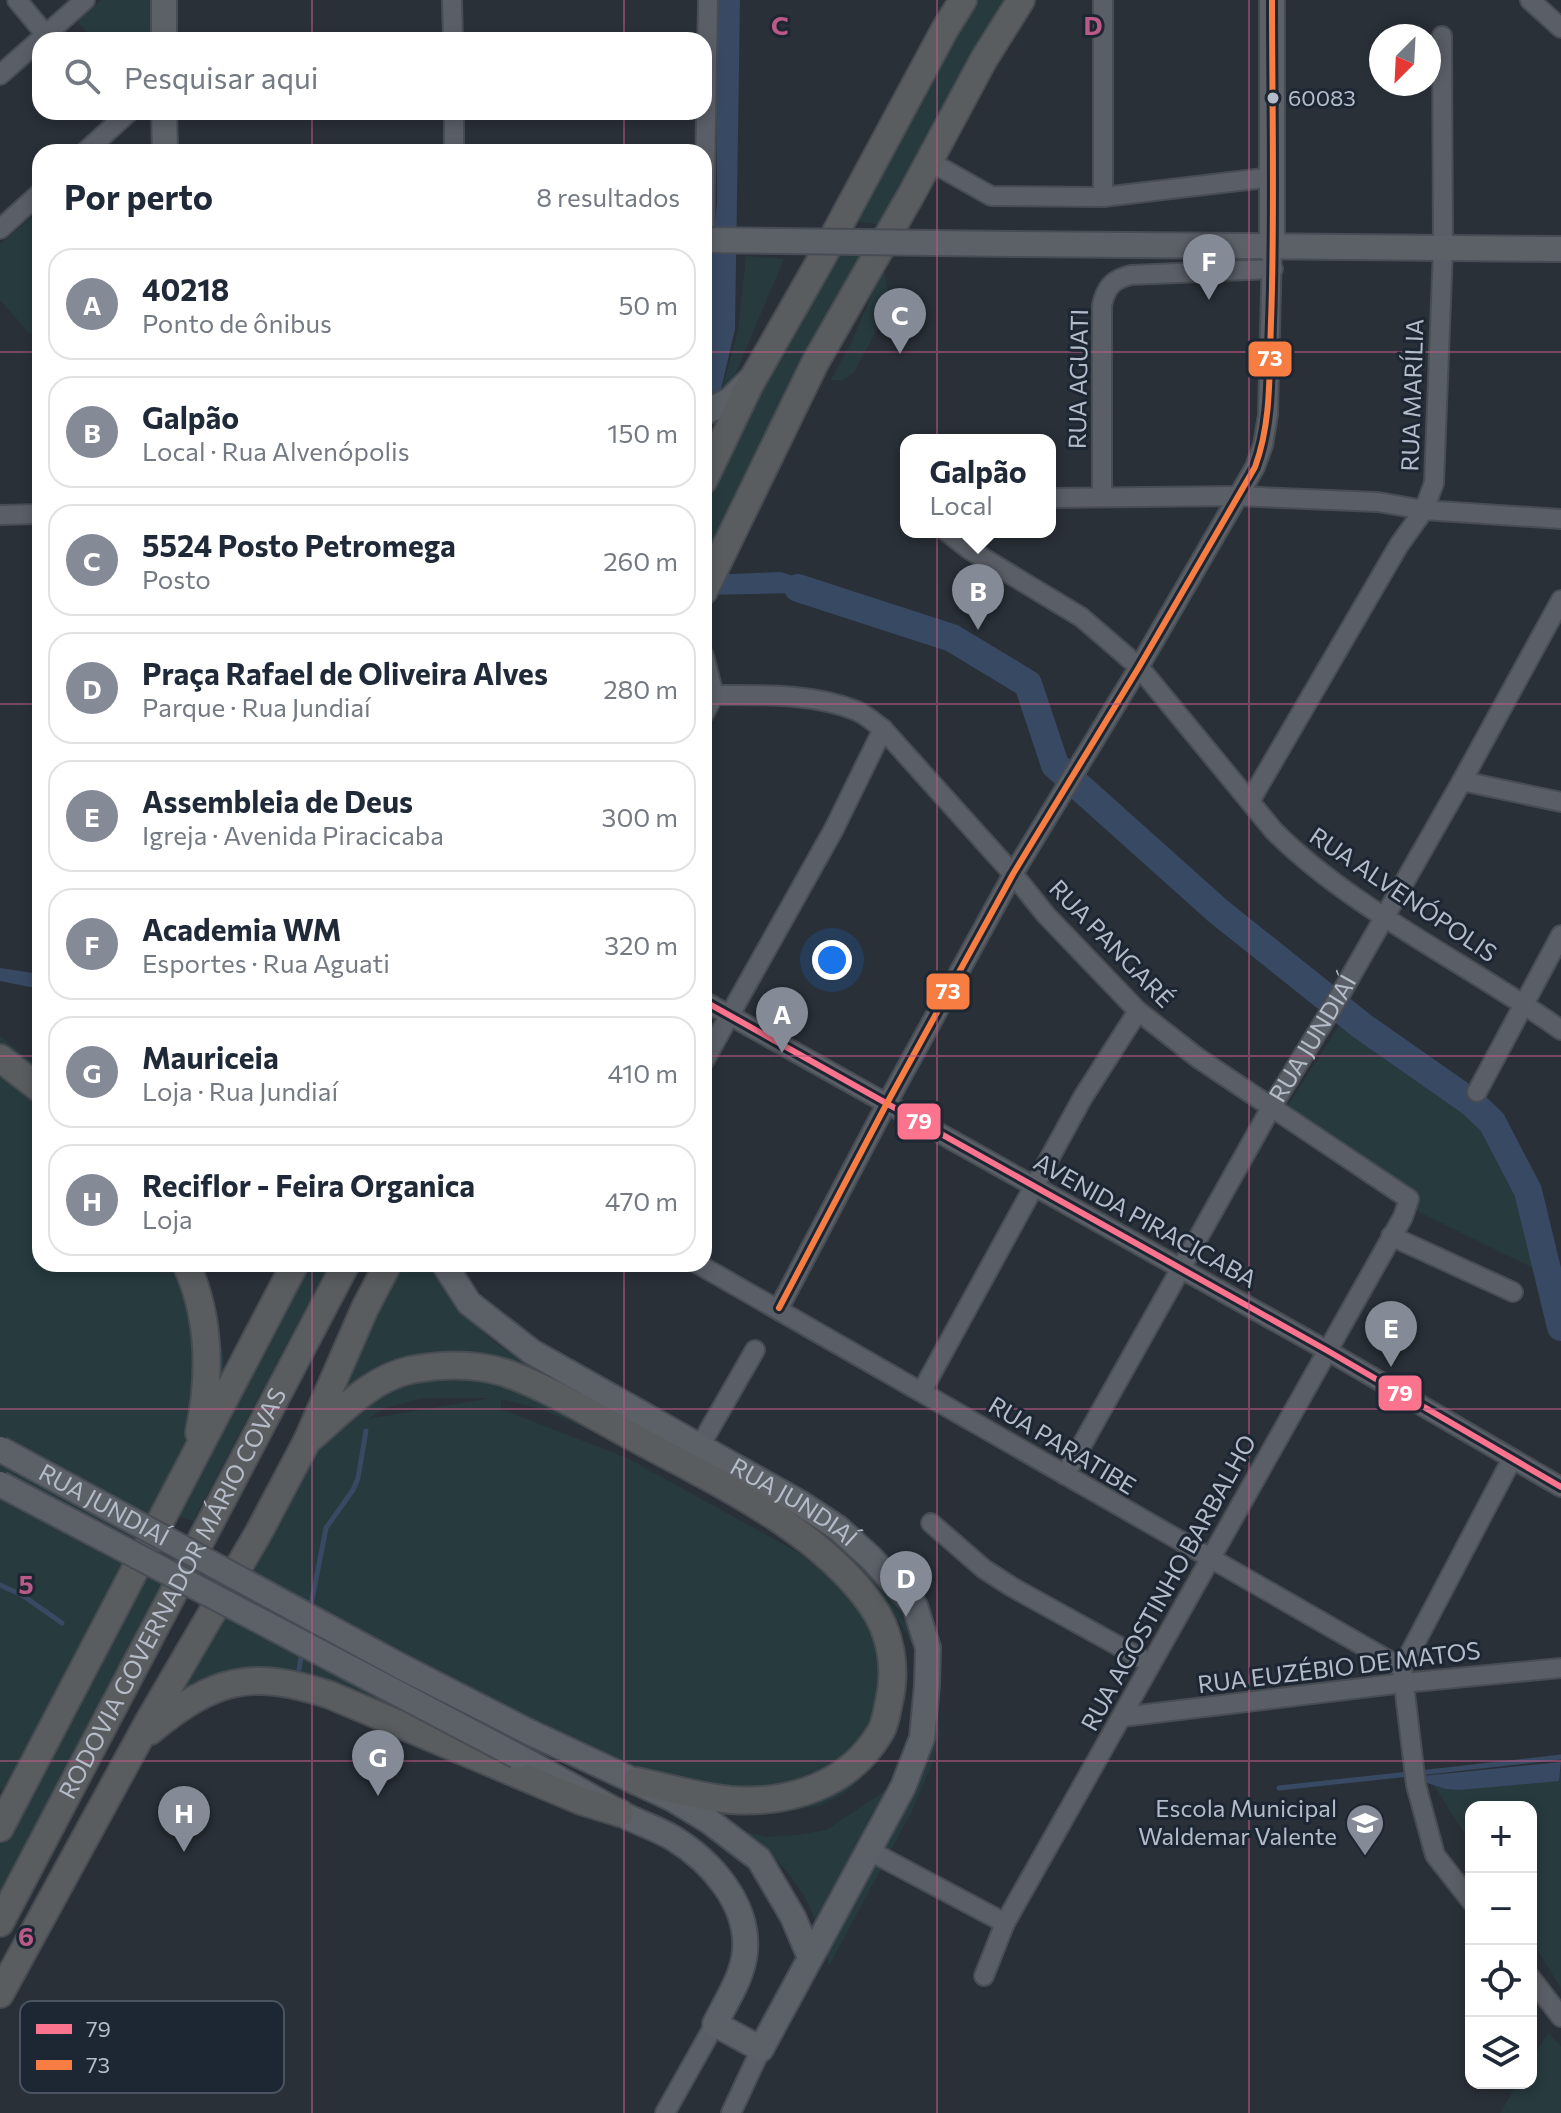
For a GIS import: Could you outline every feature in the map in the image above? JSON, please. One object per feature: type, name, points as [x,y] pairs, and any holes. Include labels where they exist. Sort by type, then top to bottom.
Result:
[{"type":"highway","points":[[712,464],[758,371],[963,0]]},
{"type":"highway","points":[[712,575],[815,363],[984,59],[1021,0]]},
{"type":"highway","points":[[0,1058],[32,1083]]},
{"type":"highway","points":[[189,1272],[199,1299],[208,1354],[203,1411],[192,1464]]},
{"type":"highway","name":"RODOVIA GOVERNADOR MÁRIO COVAS","points":[[0,1828],[291,1272]]},
{"type":"highway","name":"RODOVIA GOVERNADOR MÁRIO COVAS","points":[[0,1923],[342,1272]]},
{"type":"highway","points":[[0,1994],[138,1741],[259,1532],[307,1441],[384,1272]]},
{"type":"highway","points":[[307,1441],[351,1400],[383,1380],[408,1371],[455,1365],[506,1373],[594,1416],[737,1493],[819,1549],[871,1603],[886,1629],[893,1666],[893,1686],[883,1728],[867,1752],[846,1771],[820,1787],[770,1800],[728,1800],[636,1781]]},
{"type":"highway","points":[[138,1741],[177,1709],[225,1684],[249,1680],[292,1683],[330,1695],[581,1801],[620,1813]]},
{"type":"highway","points":[[0,1790],[29,1776]]},
{"type":"main road","points":[[164,0],[164,32]]},
{"type":"main road","points":[[1272,0],[1273,257]]},
{"type":"main road","points":[[164,120],[165,144]]},
{"type":"main road","points":[[712,240],[1012,244],[1273,257],[1443,249],[1561,249]]},
{"type":"main road","points":[[712,409],[730,400],[758,371]]},
{"type":"main road","name":"RUA JUNDIAÍ","points":[[449,1272],[469,1303],[532,1352],[838,1528],[915,1606],[928,1648],[922,1738],[903,1787],[879,1835],[761,2049]]},
{"type":"main road","name":"RUA JUNDIAÍ","points":[[0,1449],[400,1666],[529,1732],[673,1799],[709,1821],[759,1859],[787,1905],[810,1957]]},
{"type":"main road","name":"RUA JUNDIAÍ","points":[[0,1484],[620,1813],[658,1830],[702,1859],[726,1888],[741,1915],[745,1950],[741,1971],[715,2024]]},
{"type":"main road","points":[[715,2024],[761,2049]]},
{"type":"street","points":[[17,0],[44,32]]},
{"type":"street","points":[[49,32],[85,0]]},
{"type":"street","points":[[452,0],[453,32]]},
{"type":"street","points":[[707,32],[708,0]]},
{"type":"street","points":[[945,0],[945,29]]},
{"type":"street","points":[[1103,0],[1103,197]]},
{"type":"street","points":[[1530,0],[1561,28]]},
{"type":"street","name":"RUA MARÍLIA","points":[[1250,801],[1399,545],[1424,510],[1434,483],[1443,249],[1442,36]]},
{"type":"street","points":[[0,75],[32,47]]},
{"type":"street","points":[[94,144],[120,120]]},
{"type":"street","points":[[454,120],[454,144]]},
{"type":"street","points":[[705,120],[705,144]]},
{"type":"street","points":[[929,161],[991,196],[1103,197],[1273,177]]},
{"type":"street","points":[[0,229],[32,200]]},
{"type":"street","points":[[779,1308],[1013,874],[1139,667],[1255,467],[1265,430],[1273,257]]},
{"type":"street","name":"RUA AGUATI","points":[[1102,497],[1102,305],[1110,284],[1131,275],[1273,257]]},
{"type":"street","points":[[1056,498],[1237,496],[1378,502],[1424,510],[1561,519]]},
{"type":"street","points":[[0,515],[32,514]]},
{"type":"street","name":"RUA ALVENÓPOLIS","points":[[955,538],[1081,617],[1139,667],[1295,852],[1384,916],[1561,1030]]},
{"type":"street","name":"RUA JUNDIAÍ","points":[[1065,1475],[1271,1108],[1340,995],[1462,781],[1561,600]]},
{"type":"street","points":[[712,687],[712,699]]},
{"type":"street","name":"RUA PANGARÉ","points":[[714,695],[766,695],[823,702],[858,712],[883,729],[1046,915],[1138,1011],[1198,1058],[1405,1196],[1409,1204],[1403,1217]]},
{"type":"street","points":[[712,1047],[834,829],[883,729]]},
{"type":"street","points":[[1462,781],[1561,802]]},
{"type":"street","points":[[1477,1092],[1561,935]]},
{"type":"street","name":"AVENIDA PIRACICABA","points":[[712,1006],[1328,1351],[1561,1487]]},
{"type":"street","points":[[922,1391],[1083,1097],[1138,1011]]},
{"type":"street","name":"RUA AGOSTINHO BARBALHO","points":[[984,1976],[1005,1923],[1403,1217]]},
{"type":"street","points":[[1391,1236],[1513,1292]]},
{"type":"street","name":"RUA PARATIBE","points":[[712,1272],[1210,1559],[1402,1676]]},
{"type":"street","points":[[700,1446],[755,1350]]},
{"type":"street","points":[[1465,1893],[1435,1855],[1415,1776],[1402,1676],[1512,1459]]},
{"type":"street","points":[[931,1523],[984,1569],[1012,1587],[1151,1664]]},
{"type":"street","name":"RUA EUZÉBIO DE MATOS","points":[[1122,1717],[1402,1676],[1561,1668]]},
{"type":"street","points":[[868,1850],[1005,1923]]},
{"type":"street","points":[[1537,1986],[1561,2017]]},
{"type":"street","name":"RUA JUNDIAÍ","points":[[665,2113],[715,2024]]},
{"type":"street","name":"RUA JUNDIAÍ","points":[[731,2113],[761,2049]]},
{"type":"green space","points":[[101,0],[152,0],[152,32],[87,32],[77,21]]},
{"type":"green space","points":[[977,0],[1016,0],[882,225],[851,220],[950,41]]},
{"type":"green space","points":[[32,217],[30,334],[0,300],[0,244]]},
{"type":"green space","points":[[835,250],[866,255],[712,543],[712,481]]},
{"type":"green space","points":[[746,256],[784,259],[727,394],[718,402],[738,331]]},
{"type":"green space","points":[[883,268],[890,299],[881,322],[854,372],[843,380],[831,380],[853,339]]},
{"type":"green space","points":[[1341,1023],[1472,1103],[1516,1194],[1535,1269],[1409,1207],[1284,1111]]},
{"type":"green space","points":[[0,1036],[32,1062],[32,1272],[205,1272],[212,1293],[224,1359],[221,1407],[29,1776],[0,1790]]},
{"type":"green space","points":[[301,1272],[325,1272],[193,1521],[174,1515]]},
{"type":"green space","points":[[391,1272],[448,1272],[463,1307],[495,1343],[843,1550],[884,1582],[935,1651],[940,1734],[934,1760],[912,1811],[829,1966],[815,1919],[791,1876],[762,1849],[719,1825],[766,1837],[826,1830],[883,1792],[904,1770],[922,1712],[916,1652],[904,1629],[881,1595],[843,1564],[700,1478],[541,1409],[501,1399],[501,1409],[627,1458],[799,1553],[866,1607],[897,1674],[901,1712],[895,1738],[876,1765],[845,1793],[821,1805],[775,1814],[723,1807],[691,1796],[565,1737],[542,1722],[515,1774],[286,1677],[153,1713]],"holes":[[[423,1398],[492,1398],[367,1419],[386,1408]]]},
{"type":"green space","points":[[144,1568],[166,1581],[90,1730],[0,1895],[0,1837]]},
{"type":"green space","points":[[1561,1771],[1561,1988],[1537,1950],[1537,1801],[1465,1801],[1465,1835],[1433,1784]]},
{"type":"green space","points":[[1548,2033],[1561,2046],[1561,2113],[1500,2113],[1514,2089],[1537,2089],[1537,2051]]},
{"type":"water","points":[[716,0],[740,0],[735,329],[718,402],[712,401],[712,248],[717,203]]},
{"type":"water","points":[[781,572],[841,592],[832,604],[792,593],[712,595],[712,575]]},
{"type":"water","points":[[0,968],[32,973],[32,987],[0,981]]},
{"type":"water","points":[[1561,1762],[1559,1781],[1459,1790],[1421,1781],[1422,1776]]},
{"type":"waterway","points":[[798,588],[952,638],[1028,684],[1055,765],[1218,911],[1362,1026],[1472,1103],[1492,1122],[1528,1191],[1561,1327]]},
{"type":"waterway","points":[[310,1610],[326,1528],[358,1478],[366,1431]]},
{"type":"waterway","points":[[0,1585],[22,1595],[62,1623]]},
{"type":"waterway","points":[[299,1669],[302,1652]]},
{"type":"waterway","points":[[1419,1773],[1561,1757]]},
{"type":"waterway","points":[[1279,1788],[1409,1774]]},
{"type":"transit line","name":"73","points":[[779,1308],[1013,874],[1139,667],[1255,467],[1264,432],[1270,377],[1272,0]]},
{"type":"transit line","name":"79","points":[[712,1005],[1328,1351],[1561,1487]]},
{"type":"place","name":"60083","points":[[1273,98]]},
{"type":"place","name":"Academia WM","points":[[1209,300]]},
{"type":"place","name":"5524 Posto Petromega","points":[[900,354]]},
{"type":"place","name":"Galpão","points":[[978,630]]},
{"type":"place","name":"40218","points":[[782,1053]]},
{"type":"place","name":"Assembleia de Deus","points":[[1391,1367]]},
{"type":"place","name":"Praça Rafael de Oliveira Alves","points":[[906,1617]]},
{"type":"place","name":"Mauriceia","points":[[378,1796]]},
{"type":"place","name":"Reciflor - Feira Organica","points":[[184,1852]]},
{"type":"place","name":"Escola Municipal Waldemar Valente","points":[[1365,1857]]}]
